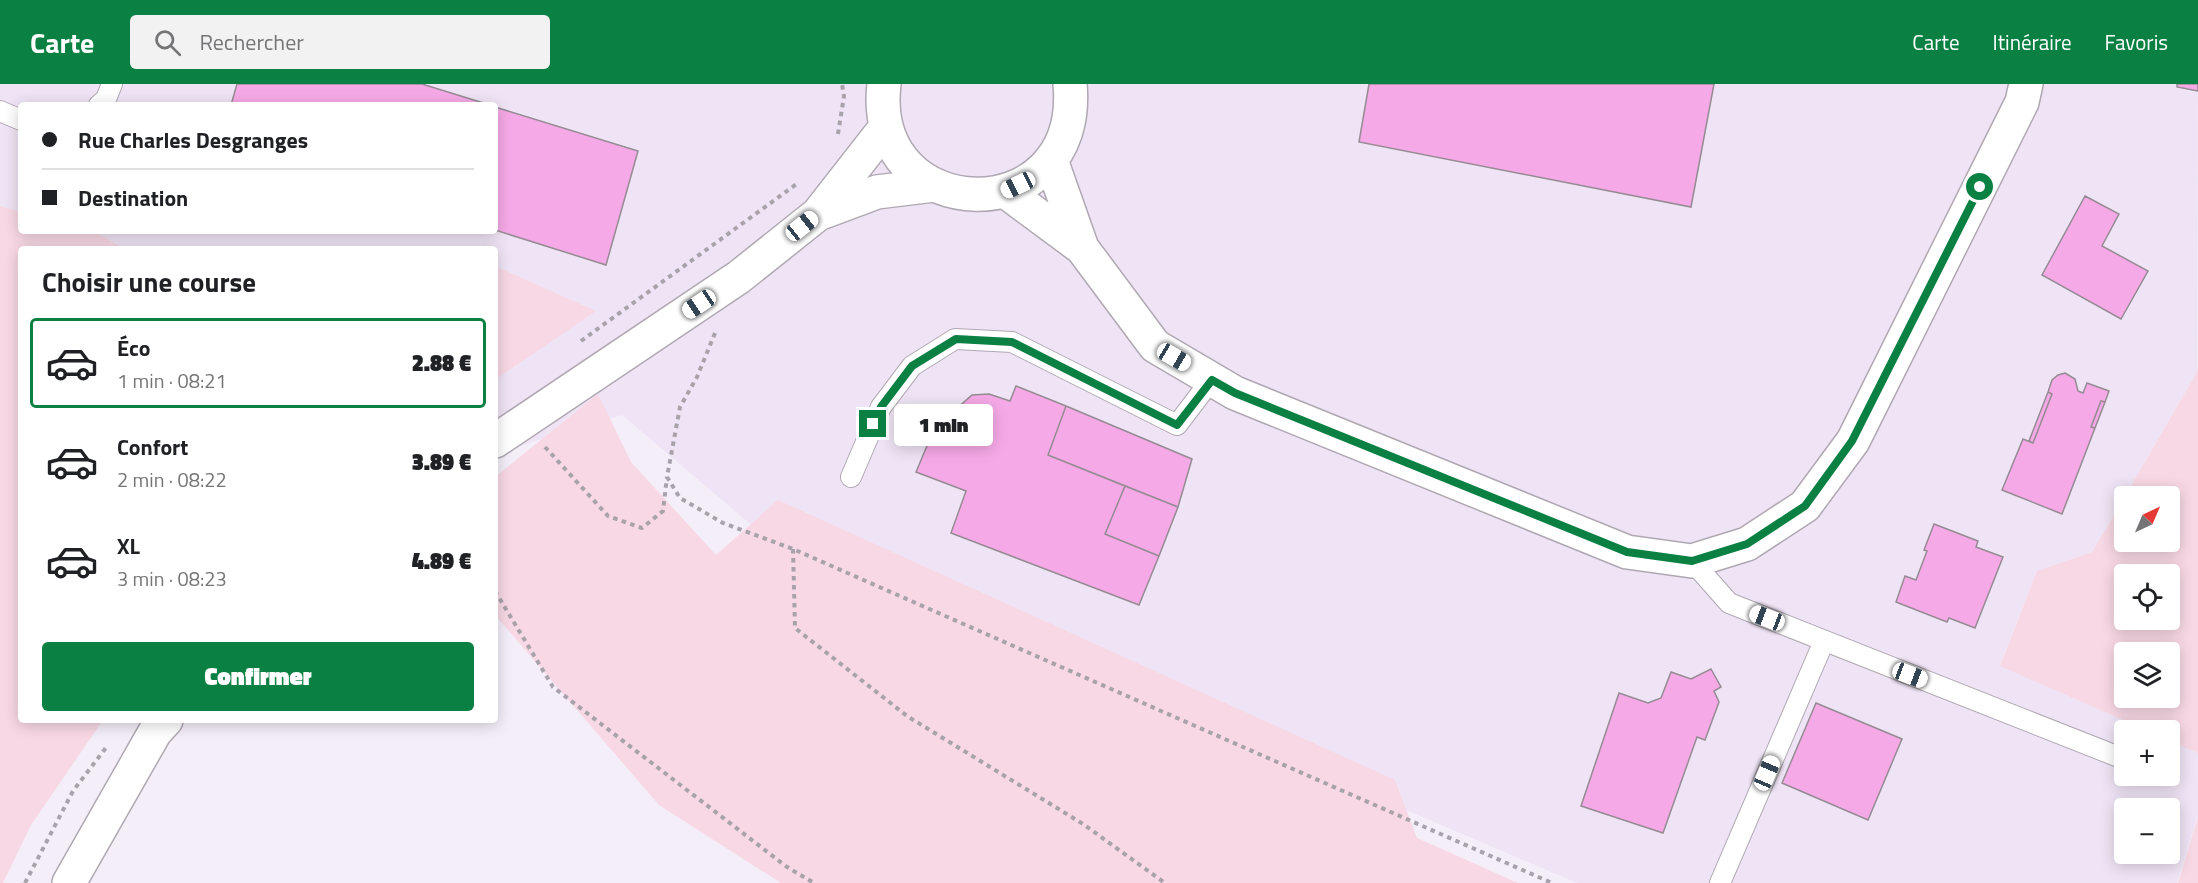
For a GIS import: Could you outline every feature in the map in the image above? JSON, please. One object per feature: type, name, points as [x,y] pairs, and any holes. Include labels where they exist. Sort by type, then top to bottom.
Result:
[{"type":"street","points":[[884,84],[882,102],[886,127],[896,151],[913,171],[934,185],[957,193],[981,196],[1005,191],[1031,179],[1051,160],[1066,135],[1072,106],[1070,84]]},
{"type":"street","points":[[1051,160],[1083,248],[1155,346],[1235,393],[1627,552],[1692,561],[1747,544],[1805,506],[1852,441],[2022,102],[2026,84]]},
{"type":"street","points":[[498,439],[739,277],[818,214],[886,127]]},
{"type":"street","points":[[818,214],[877,192],[934,185]]},
{"type":"street","points":[[1005,191],[1083,248]]},
{"type":"street","points":[[69,883],[155,732],[163,723]]},
{"type":"lane","points":[[102,102],[112,84]]},
{"type":"lane","points":[[0,111],[18,119]]},
{"type":"lane","points":[[851,477],[881,407],[912,366],[956,339],[1012,342],[1177,425],[1212,380]]},
{"type":"lane","points":[[1692,561],[1729,603],[2114,755]]},
{"type":"lane","points":[[1720,883],[1824,641]]},
{"type":"path","points":[[838,135],[844,96],[842,84]]},
{"type":"path","points":[[572,347],[803,179]]},
{"type":"path","points":[[521,423],[608,516],[642,528],[663,511],[680,407],[697,377],[718,327]]},
{"type":"path","points":[[667,477],[680,498],[723,522],[793,549],[1552,883]]},
{"type":"path","points":[[793,549],[795,628],[907,716],[1083,824],[1165,883]]},
{"type":"path","points":[[498,596],[553,687],[787,867],[814,883]]},
{"type":"path","points":[[25,883],[73,791],[113,738]]},
{"type":"shaded area","points":[[0,84],[2198,84],[2197,372],[2130,486],[2114,486],[2114,514],[2092,552],[2037,571],[2000,665],[2124,720],[2114,720],[2114,786],[2180,786],[2180,746],[2198,753],[2198,815],[2177,883],[1577,883],[762,534],[622,415],[498,452],[498,378],[595,311],[498,267],[498,246],[120,246],[99,234],[498,234],[498,102],[18,102],[18,211],[0,206]]},
{"type":"shaded area","points":[[0,206],[18,211],[18,234],[99,234],[120,246],[18,246],[18,723],[101,723],[31,825],[3,883],[0,883]]},
{"type":"shaded area","points":[[498,267],[596,311],[498,378]]},
{"type":"shaded area","points":[[2198,367],[2198,753],[2180,746],[2180,720],[2123,720],[2000,666],[2037,571],[2092,552],[2114,515],[2114,552],[2180,552],[2180,486],[2131,486]]},
{"type":"shaded area","points":[[598,394],[631,462],[716,555],[778,500],[1395,780],[1417,838],[1518,883],[781,883],[659,805],[498,618],[498,475]]},
{"type":"shaded area","points":[[2198,817],[2198,883],[2178,883]]},
{"type":"building","points":[[237,84],[422,84],[480,102],[232,102]]},
{"type":"building","points":[[1369,84],[1714,84],[1691,207],[1359,142]]},
{"type":"building","points":[[2177,84],[2198,84],[2198,91],[2177,87]]},
{"type":"building","points":[[498,108],[638,151],[606,265],[498,231]]},
{"type":"building","points":[[2085,196],[2119,214],[2102,246],[2148,271],[2121,319],[2042,275]]},
{"type":"building","points":[[2065,373],[2075,379],[2078,391],[2083,393],[2087,383],[2109,391],[2105,402],[2101,401],[2091,427],[2095,428],[2062,514],[2002,490],[2023,439],[2033,443],[2052,394],[2048,392],[2052,380]]},
{"type":"building","points":[[1016,386],[1066,406],[1048,455],[1125,486],[1105,534],[1159,556],[1139,605],[951,533],[966,491],[916,472],[937,422],[949,427],[955,410],[972,395],[989,394],[1010,401]]},
{"type":"building","points":[[2048,392],[2052,394],[2033,443],[2029,441]]},
{"type":"building","points":[[2101,401],[2105,402],[2095,428],[2091,427]]},
{"type":"building","points":[[1066,406],[1192,459],[1178,507],[1048,455]]},
{"type":"building","points":[[1125,486],[1178,507],[1159,556],[1105,534]]},
{"type":"building","points":[[1934,524],[1978,541],[1976,547],[2003,557],[1975,628],[1949,618],[1947,622],[1896,602],[1905,576],[1916,580]]},
{"type":"building","points":[[1711,669],[1721,687],[1714,691],[1719,702],[1705,740],[1697,737],[1663,833],[1581,806],[1619,693],[1648,703],[1661,698],[1671,672],[1691,679]]},
{"type":"building","points":[[1816,703],[1902,739],[1868,820],[1782,783]]},
{"type":"route","points":[[873,424],[881,407],[912,366],[956,339],[1012,342],[1177,425],[1212,380],[1235,393],[1627,552],[1692,561],[1747,544],[1805,506],[1852,441],[1980,187]]}]
